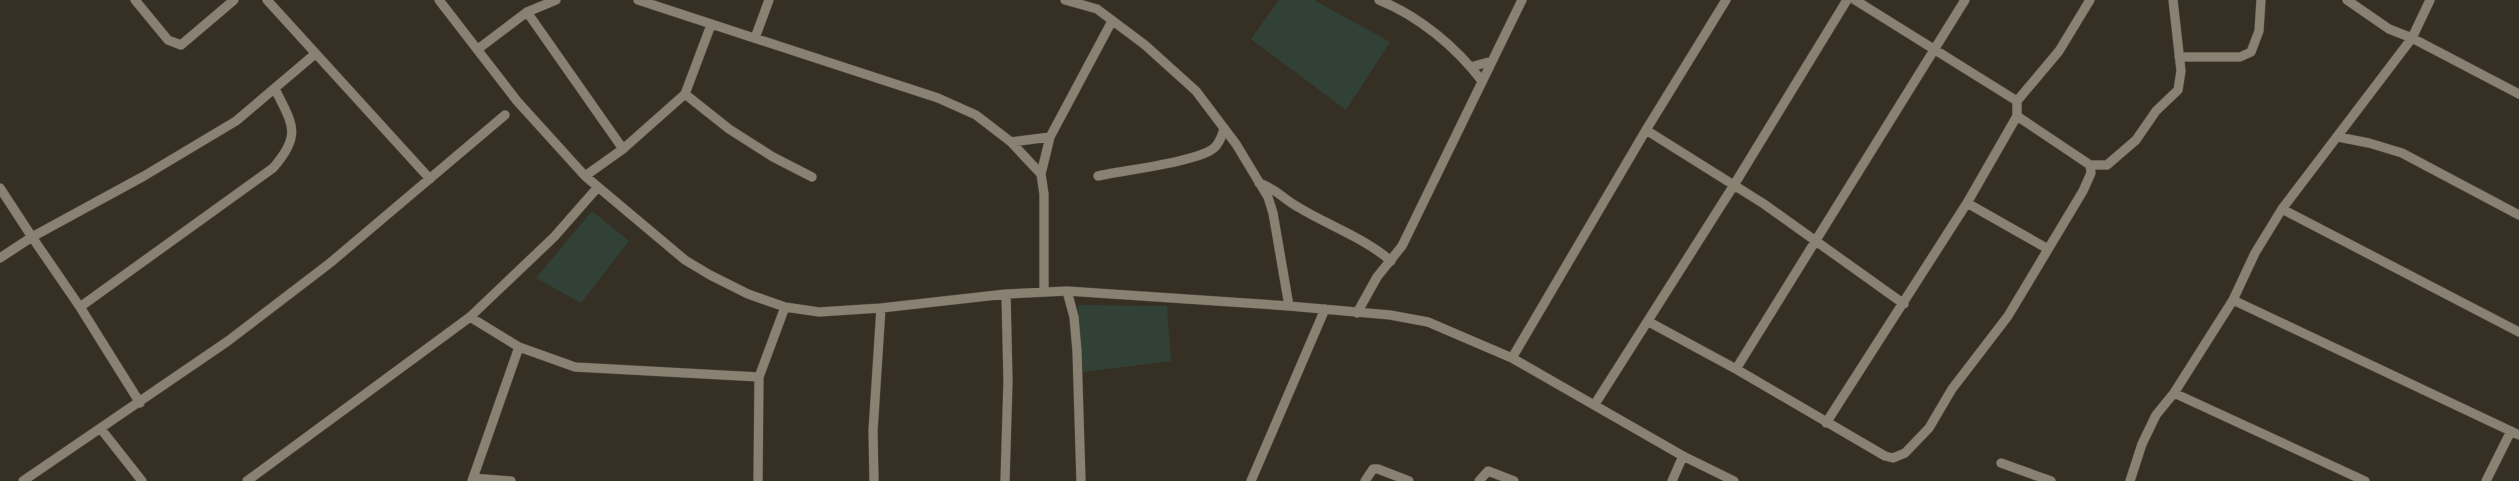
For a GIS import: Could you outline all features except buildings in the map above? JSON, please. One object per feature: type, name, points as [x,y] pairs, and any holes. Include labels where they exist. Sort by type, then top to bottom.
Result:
[{"type":"street","points":[[135,0],[168,40],[180,45],[234,0]]},
{"type":"street","points":[[268,0],[430,180]]},
{"type":"street","points":[[439,0],[517,101],[585,176],[685,260],[710,275],[748,294],[785,307],[819,312],[881,308],[1006,294],[1067,291],[1325,309],[1428,322],[1512,358],[1595,404],[1683,456],[1734,481]]},
{"type":"street","points":[[478,49],[527,12],[556,0]]},
{"type":"street","points":[[638,0],[959,106],[976,115],[1011,142],[1041,174]]},
{"type":"street","points":[[756,38],[769,0]]},
{"type":"street","points":[[1065,0],[1097,9],[1145,45],[1196,91],[1224,129],[1268,197],[1273,213],[1289,306]]},
{"type":"street","points":[[1097,9],[1102,0]]},
{"type":"street","points":[[1357,313],[1377,277],[1402,246],[1522,0]]},
{"type":"street","points":[[1512,358],[1646,130],[1726,0]]},
{"type":"street","points":[[1595,404],[1649,322],[1847,0]]},
{"type":"street","points":[[1855,0],[2016,101]]},
{"type":"street","points":[[1736,369],[1818,240],[1933,49],[1965,0]]},
{"type":"street","points":[[1826,423],[1904,304],[1967,203],[2017,116],[2016,101],[2059,51],[2090,0]]},
{"type":"street","points":[[2017,116],[2090,165],[2107,165],[2136,140],[2156,111],[2174,96],[2180,82],[2173,0]]},
{"type":"street","points":[[2179,57],[2240,57],[2251,52],[2259,31],[2261,0]]},
{"type":"street","points":[[2347,0],[2389,30],[2412,38],[2519,94]]},
{"type":"street","points":[[2130,481],[2145,438],[2156,414],[2174,393],[2233,300],[2254,253],[2282,209],[2412,38],[2430,0]]},
{"type":"street","points":[[1382,1],[1431,30],[1471,67],[1482,81]]},
{"type":"street","points":[[527,12],[623,148]]},
{"type":"street","points":[[1044,292],[1044,194],[1041,174],[1050,137],[1112,21]]},
{"type":"street","points":[[585,176],[623,148],[685,94],[711,25]]},
{"type":"street","points":[[0,258],[32,236],[144,176],[229,125],[275,90],[315,54]]},
{"type":"street","points":[[1471,67],[1492,61]]},
{"type":"street","points":[[80,307],[273,168],[289,147],[292,136],[292,123],[275,90]]},
{"type":"street","points":[[685,94],[729,129],[773,156],[812,177]]},
{"type":"street","points":[[23,481],[102,429],[228,341],[330,263],[505,115]]},
{"type":"street","points":[[1098,176],[1185,160],[1209,151],[1216,146],[1224,129]]},
{"type":"street","points":[[1646,130],[1818,240],[1904,304]]},
{"type":"street","points":[[1011,142],[1050,137]]},
{"type":"street","points":[[2338,137],[2369,143],[2402,154],[2519,215]]},
{"type":"street","points":[[1649,322],[1736,369],[1826,423],[1885,456],[1893,458],[1905,453],[1928,428],[1952,389],[2008,316],[2083,191],[2091,173],[2090,165]]},
{"type":"street","points":[[1259,183],[1272,187],[1297,207],[1361,239],[1391,261]]},
{"type":"street","points":[[247,481],[470,317],[554,237],[598,187]]},
{"type":"street","points":[[0,188],[80,307],[140,403]]},
{"type":"street","points":[[1967,203],[2048,249]]},
{"type":"street","points":[[2282,209],[2519,332]]},
{"type":"street","points":[[1067,291],[1074,317],[1077,351],[1081,481]]},
{"type":"street","points":[[1005,481],[1008,381],[1006,294]]},
{"type":"street","points":[[2233,300],[2515,433],[2486,481]]},
{"type":"street","points":[[758,481],[759,377],[785,307]]},
{"type":"street","points":[[874,481],[873,431],[881,308]]},
{"type":"street","points":[[1251,481],[1325,309]]},
{"type":"street","points":[[470,317],[519,347],[575,367],[759,377]]},
{"type":"street","points":[[511,481],[472,479],[519,347]]},
{"type":"street","points":[[2174,393],[2365,481]]},
{"type":"street","points":[[102,429],[142,481]]},
{"type":"street","points":[[1672,481],[1683,456]]},
{"type":"street","points":[[2001,463],[2051,481]]},
{"type":"street","points":[[1365,481],[1370,472],[1373,469],[1378,468],[1409,481]]},
{"type":"street","points":[[1480,481],[1488,471],[1514,481]]},
{"type":"green space","points":[[1279,0],[1314,0],[1390,42],[1346,110],[1251,39]]},
{"type":"green space","points":[[592,211],[629,241],[581,303],[536,278]]},
{"type":"green space","points":[[1078,305],[1167,306],[1171,361],[1083,372]]}]
